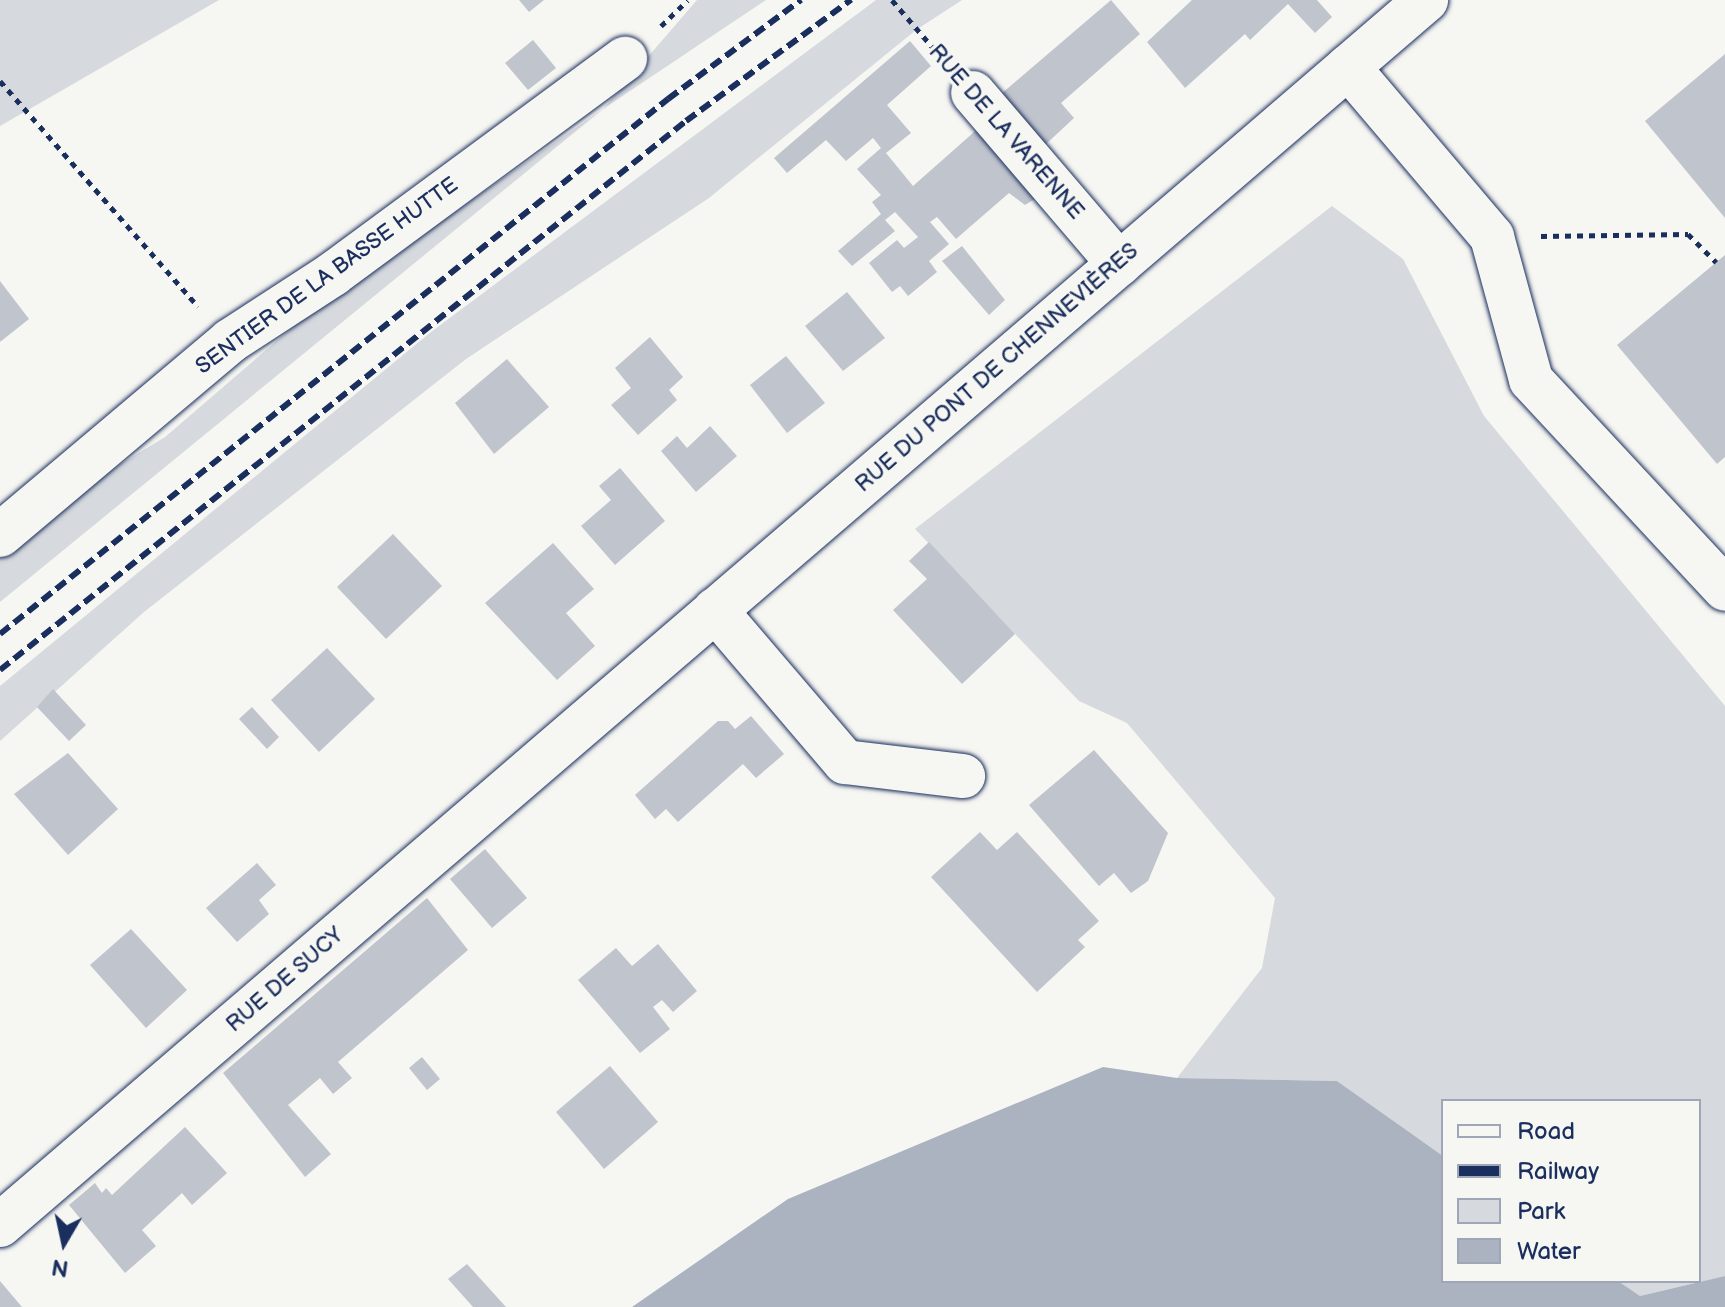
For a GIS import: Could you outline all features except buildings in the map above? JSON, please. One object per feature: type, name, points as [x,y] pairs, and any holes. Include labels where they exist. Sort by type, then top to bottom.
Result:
[{"type":"main road","name":"RUE DU PONT DE CHENNEVIÈRES","points":[[569,736],[1426,0]]},
{"type":"main road","name":"SENTIER DE LA BASSE HUTTE","points":[[0,535],[230,341],[333,274],[625,59]]},
{"type":"main road","points":[[1348,67],[1492,237],[1531,380],[1725,589]]},
{"type":"main road","name":"RUE DE LA VARENNE","points":[[973,93],[1119,264]]},
{"type":"main road","points":[[715,610],[845,762],[963,776]]},
{"type":"main road","name":"RUE DE SUCY","points":[[0,1225],[569,736]]},
{"type":"path","name":"RUE DE LA VARENNE","points":[[893,1],[973,93]]},
{"type":"path","points":[[0,81],[176,282]]},
{"type":"path","points":[[1492,237],[1688,234],[1716,262]]},
{"type":"green space","points":[[0,0],[219,0],[0,126]]},
{"type":"green space","points":[[697,0],[766,0],[603,109]]},
{"type":"green space","points":[[876,0],[962,0],[916,30],[709,198],[466,359],[144,612],[0,741],[0,686],[431,332]]},
{"type":"green space","points":[[603,109],[0,602],[0,547],[65,498],[165,437],[309,313]]},
{"type":"green space","points":[[1332,206],[1403,259],[1484,416],[1725,706],[1725,1276],[1701,1282],[1701,1099],[1441,1099],[1441,1155],[1337,1081],[1177,1078],[1262,968],[1275,898],[1127,723],[1079,701],[915,529]]},
{"type":"green space","points":[[1621,1283],[1695,1283],[1640,1296]]},
{"type":"water","points":[[1103,1067],[1177,1078],[1337,1081],[1441,1155],[1441,1283],[1621,1283],[1640,1296],[1725,1276],[1725,1307],[632,1307],[788,1199]]},
{"type":"railway","points":[[0,634],[668,99],[801,0]]},
{"type":"railway","points":[[0,670],[686,121],[851,0]]}]
